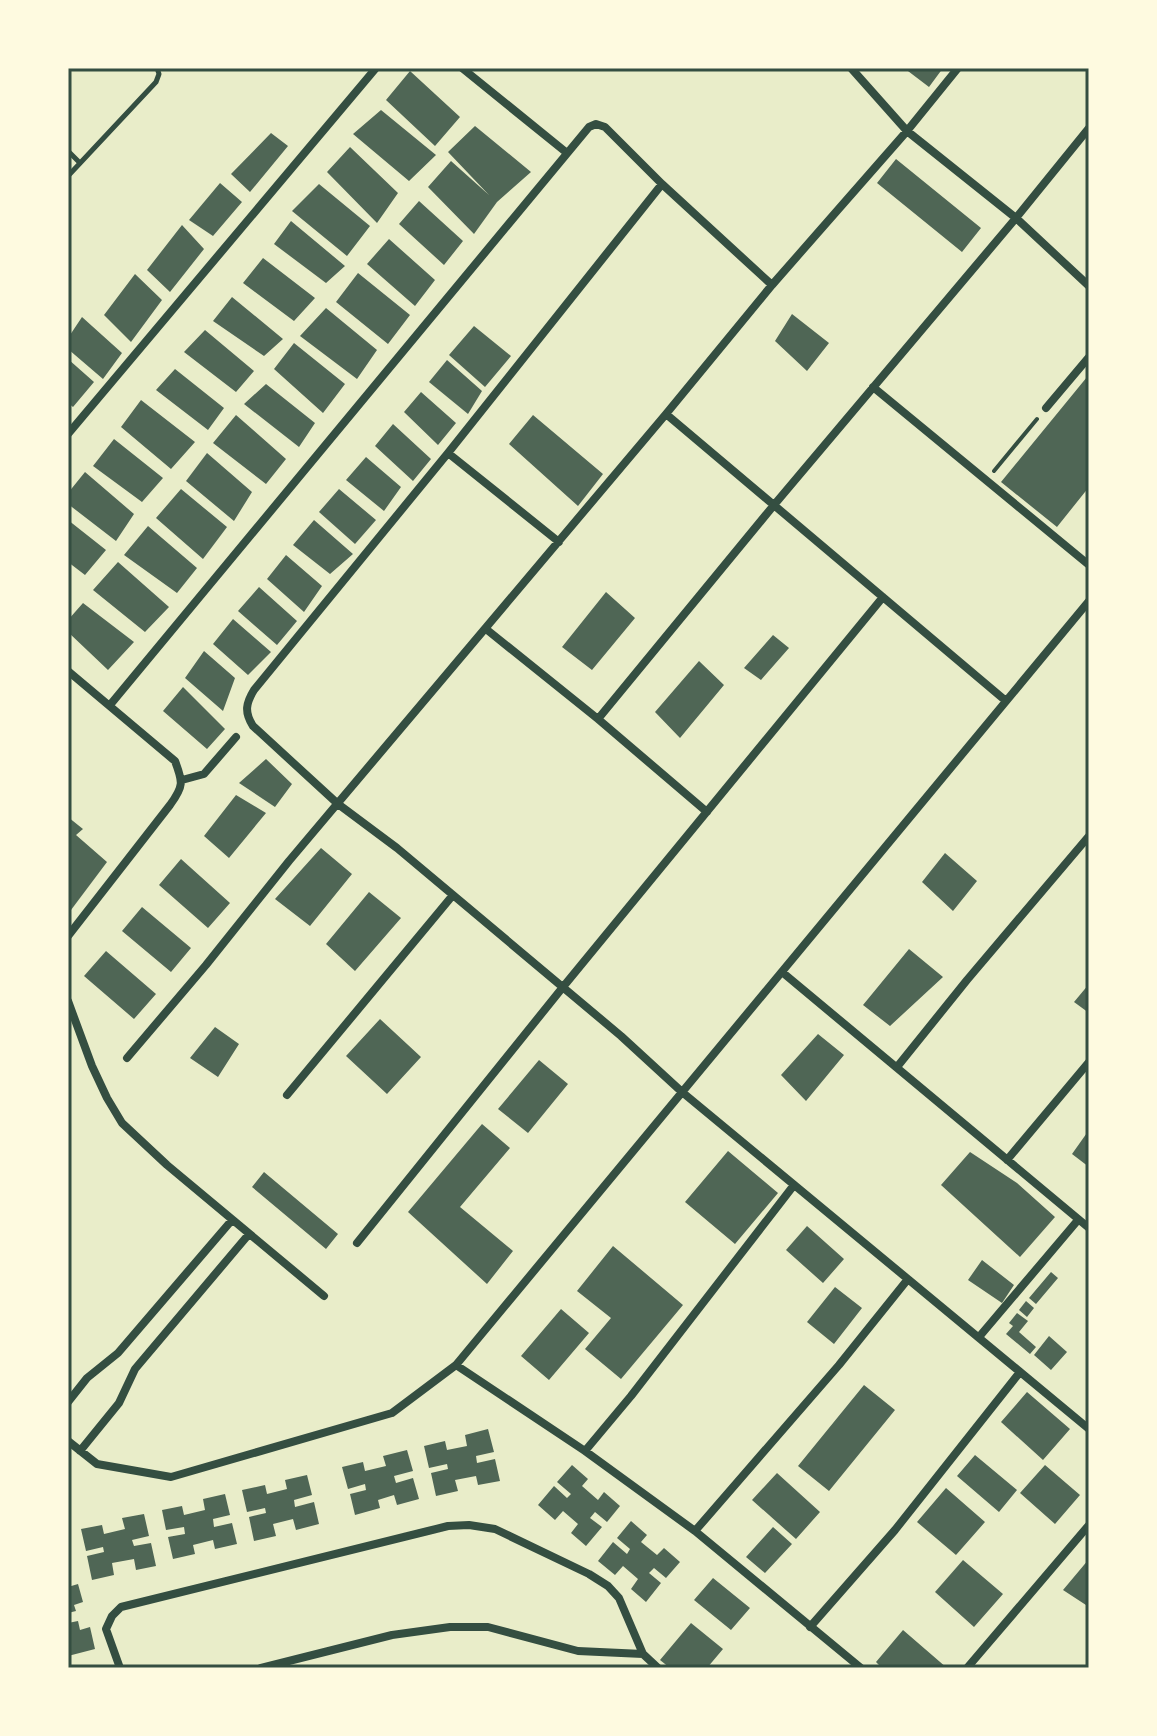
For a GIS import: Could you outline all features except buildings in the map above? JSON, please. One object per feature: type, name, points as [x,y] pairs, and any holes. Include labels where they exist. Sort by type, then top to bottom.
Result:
[{"type":"street","points":[[68,434],[376,68]]},
{"type":"street","points":[[462,68],[567,153]]},
{"type":"street","points":[[851,68],[907,131],[1016,218],[1089,286]]},
{"type":"street","points":[[127,1058],[772,285],[958,68]]},
{"type":"street","points":[[110,705],[589,127],[599,124],[605,127],[772,285]]},
{"type":"street","points":[[598,719],[1089,128]]},
{"type":"street","points":[[662,184],[248,700],[247,717],[338,804],[397,848],[621,1036],[682,1092],[1089,1429]]},
{"type":"street","points":[[1046,408],[1089,357]]},
{"type":"street","points":[[873,387],[1089,565]]},
{"type":"street","points":[[666,414],[1006,701]]},
{"type":"street","points":[[448,453],[559,542]]},
{"type":"street","points":[[357,1243],[883,597]]},
{"type":"street","points":[[68,1441],[97,1464],[171,1477],[392,1413],[456,1365],[1089,601]]},
{"type":"street","points":[[486,629],[707,812]]},
{"type":"street","points":[[68,671],[175,761],[182,780],[180,791],[170,805],[68,936]]},
{"type":"street","points":[[182,780],[204,774],[236,737]]},
{"type":"street","points":[[897,1067],[1089,836]]},
{"type":"street","points":[[287,1095],[453,895]]},
{"type":"street","points":[[782,972],[1089,1228]]},
{"type":"street","points":[[68,1001],[92,1066],[122,1123],[167,1165],[324,1296]]},
{"type":"street","points":[[1007,1160],[1089,1062]]},
{"type":"street","points":[[585,1451],[794,1185]]},
{"type":"street","points":[[68,1402],[87,1378],[118,1353],[232,1220]]},
{"type":"street","points":[[979,1337],[1078,1220]]},
{"type":"street","points":[[80,1451],[119,1403],[135,1369],[249,1234]]},
{"type":"street","points":[[695,1531],[839,1365],[908,1279]]},
{"type":"street","points":[[456,1365],[585,1451],[695,1531],[861,1668]]},
{"type":"street","points":[[810,1627],[895,1530],[1020,1372]]},
{"type":"street","points":[[120,1668],[106,1629],[121,1607],[448,1526],[469,1525],[495,1529],[608,1586],[619,1598],[643,1654],[658,1668]]},
{"type":"street","points":[[967,1668],[1089,1525]]},
{"type":"street","points":[[261,1668],[392,1635],[450,1627],[488,1627],[578,1651],[643,1654]]},
{"type":"lane","points":[[68,176],[156,82],[159,74],[157,68]]},
{"type":"lane","points":[[68,151],[80,163]]},
{"type":"path","points":[[986,480],[1046,408]]}]
